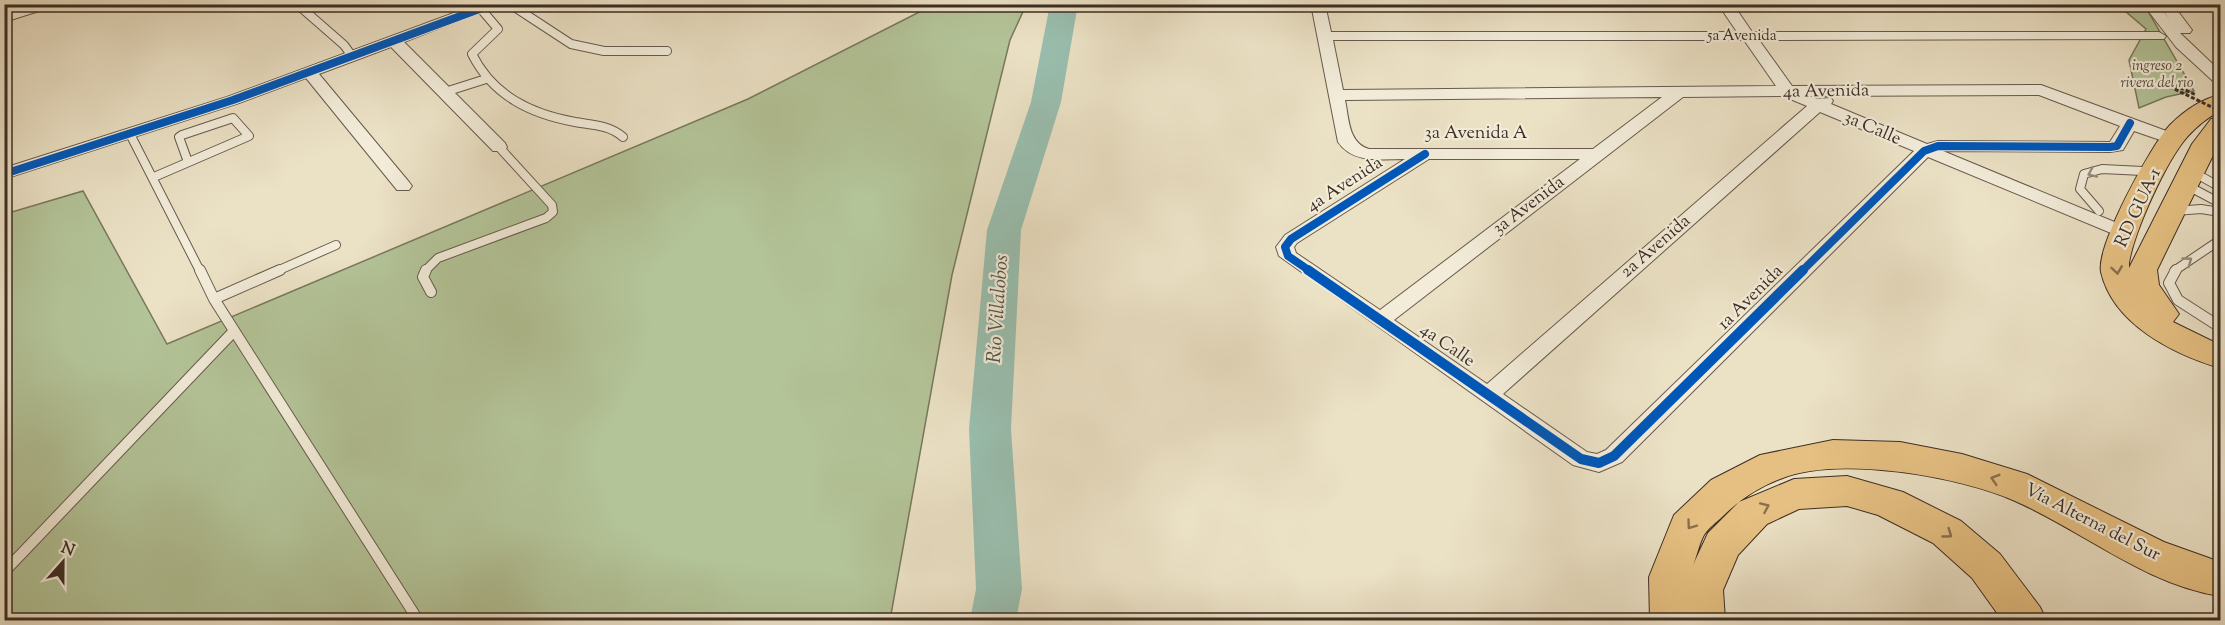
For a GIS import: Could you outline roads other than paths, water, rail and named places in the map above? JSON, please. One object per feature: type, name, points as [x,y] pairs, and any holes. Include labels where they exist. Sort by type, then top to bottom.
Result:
[{"type":"highway","name":"Vía Alterna del Sur","points":[[1671,621],[1669,577],[1688,526],[1724,491],[1773,465],[1833,454],[1900,456],[1962,468],[2027,489],[2150,554],[2201,575],[2220,579]]},
{"type":"highway","points":[[1704,621],[1703,590],[1722,545],[1753,513],[1794,494],[1847,491],[1889,503],[1947,532],[1986,567],[2025,621]]},
{"type":"main road","name":"RD GUA-1","points":[[2142,230],[2170,135],[2215,113]]},
{"type":"main road","name":"RD GUA-1","points":[[2142,230],[2190,178],[2215,113]]},
{"type":"main road","points":[[2170,135],[2172,164],[2190,178]]},
{"type":"main road","points":[[2142,230],[2144,287],[2158,307],[2209,352]]},
{"type":"street","points":[[1318,4],[1336,95]]},
{"type":"street","points":[[1725,4],[1754,36],[1795,92]]},
{"type":"street","points":[[1738,4],[1754,36]]},
{"type":"street","points":[[2150,4],[2181,44],[2220,79]]},
{"type":"street","points":[[2174,4],[2171,8],[2172,14],[2198,45],[2220,66]]},
{"type":"street","points":[[6,174],[309,72],[487,7]]},
{"type":"street","name":"5a Avenida","points":[[1324,36],[2160,36]]},
{"type":"street","points":[[394,41],[499,147]]},
{"type":"street","points":[[309,72],[403,186]]},
{"type":"street","name":"4a Avenida","points":[[1336,95],[2034,89],[2170,135]]},
{"type":"street","name":"3a Avenida","points":[[1380,320],[1679,92]]},
{"type":"street","name":"3a Calle","points":[[1795,92],[1931,149],[2142,230]]},
{"type":"street","name":"3a Avenida A","points":[[1336,95],[1346,142],[1354,150],[1368,154],[1598,154]]},
{"type":"street","name":"2a Avenida","points":[[1488,395],[1821,103]]},
{"type":"street","points":[[1931,149],[2110,147],[2117,146],[2130,123]]},
{"type":"street","points":[[2142,230],[2143,171],[2170,135]]},
{"type":"street","name":"3a Calle","points":[[1931,149],[2099,211],[2142,230]]},
{"type":"street","name":"1a Avenida","points":[[1599,463],[1614,456],[1931,149]]},
{"type":"street","name":"4a Avenida","points":[[1285,247],[1291,239],[1425,154]]},
{"type":"street","name":"4a Calle","points":[[1285,247],[1288,256],[1581,459],[1599,463]]},
{"type":"lane","points":[[4,18],[48,4]]},
{"type":"lane","points":[[297,4],[344,45],[352,56]]},
{"type":"lane","points":[[510,4],[571,44],[604,51],[667,51]]},
{"type":"lane","points":[[487,7],[498,29],[472,54],[486,79],[530,111],[602,125],[618,131],[624,137]]},
{"type":"lane","points":[[445,92],[486,79]]},
{"type":"lane","points":[[154,177],[249,136],[237,119],[233,118],[182,135],[179,137],[188,162]]},
{"type":"lane","points":[[130,134],[154,177],[214,299],[418,621]]},
{"type":"lane","points":[[431,292],[423,277],[427,267],[438,258],[546,218],[553,212],[552,206],[499,147]]},
{"type":"lane","points":[[2099,211],[2080,189],[2085,174],[2102,169],[2143,171]]},
{"type":"lane","points":[[2190,178],[2220,187]]},
{"type":"lane","points":[[2190,178],[2220,203]]},
{"type":"lane","points":[[2142,230],[2201,209],[2220,212]]},
{"type":"lane","points":[[2220,240],[2175,270],[2169,283],[2178,300],[2220,327]]},
{"type":"lane","points":[[214,299],[336,245]]},
{"type":"lane","points":[[4,572],[100,466],[143,426],[234,331]]},
{"type":"waterway","name":"Río Villalobos","points":[[993,620],[999,589],[990,429],[1004,230],[1046,102],[1064,4]]},
{"type":"park label","name":"ingreso 2 rivera del rio","points":[[2157,74]]}]
